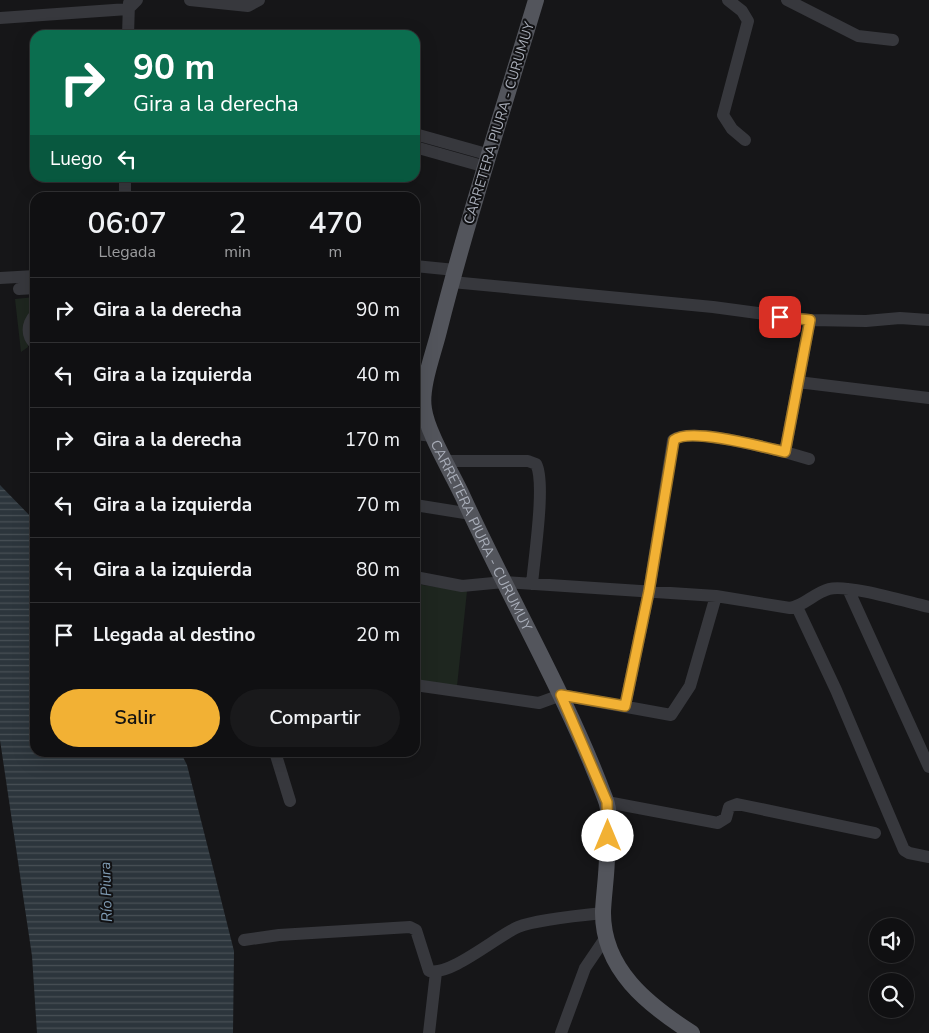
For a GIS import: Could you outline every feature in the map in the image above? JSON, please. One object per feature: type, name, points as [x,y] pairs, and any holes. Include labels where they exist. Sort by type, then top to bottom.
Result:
[{"type":"main road","name":"CARRETERA PIURA - CURUMUY","points":[[536,0],[453,276],[424,399],[424,410],[433,436],[470,514],[561,695],[607,802],[607,868],[603,913],[606,937],[614,960],[633,987],[658,1011],[692,1033]]},
{"type":"street","points":[[190,0],[248,6],[259,0]]},
{"type":"street","points":[[728,0],[742,11],[748,21],[723,115],[732,129],[745,140]]},
{"type":"street","points":[[787,0],[858,36],[893,40]]},
{"type":"street","points":[[0,18],[132,3],[129,30]]},
{"type":"street","points":[[420,142],[488,161]]},
{"type":"street","points":[[420,267],[453,276],[810,320],[866,321],[900,318],[929,320]]},
{"type":"street","points":[[0,278],[30,276]]},
{"type":"street","points":[[19,289],[30,288]]},
{"type":"street","points":[[785,452],[810,320]]},
{"type":"street","points":[[30,321],[28,329],[30,337]]},
{"type":"street","points":[[798,382],[929,398]]},
{"type":"street","points":[[420,435],[433,436]]},
{"type":"street","points":[[625,706],[649,591],[674,440],[678,436],[688,435],[734,441],[809,459]]},
{"type":"street","points":[[446,460],[528,461],[536,464],[539,470],[540,492],[532,584]]},
{"type":"street","points":[[420,506],[470,514]]},
{"type":"street","points":[[420,578],[462,586],[504,582],[716,596],[790,608],[797,607],[828,589],[848,589],[929,607]]},
{"type":"street","points":[[848,589],[929,767]]},
{"type":"street","points":[[420,686],[539,702],[561,695],[671,715],[690,686],[716,596]]},
{"type":"street","points":[[797,607],[836,690],[904,850],[909,854],[929,857]]},
{"type":"street","points":[[277,757],[290,801]]},
{"type":"street","points":[[607,802],[718,823],[726,818],[729,807],[737,804],[875,833]]},
{"type":"street","points":[[244,940],[279,935],[410,927],[416,930],[429,971],[436,972],[450,967],[519,926],[603,913]]},
{"type":"street","points":[[561,1033],[585,968],[606,937]]},
{"type":"street","points":[[429,1033],[436,972]]},
{"type":"shaded area","points":[[30,298],[30,322],[26,330],[28,347],[21,352],[15,299]]},
{"type":"shaded area","points":[[420,585],[467,591],[457,686],[420,682]]},
{"type":"water","name":"Río Piura","points":[[0,485],[30,516],[30,757],[183,757],[187,765],[234,951],[233,1033],[37,1033],[32,956],[0,740]]},
{"type":"route","points":[[608,836],[607,802],[561,695],[625,706],[649,591],[674,440],[678,436],[688,435],[734,441],[785,452],[810,320],[780,317]]}]
